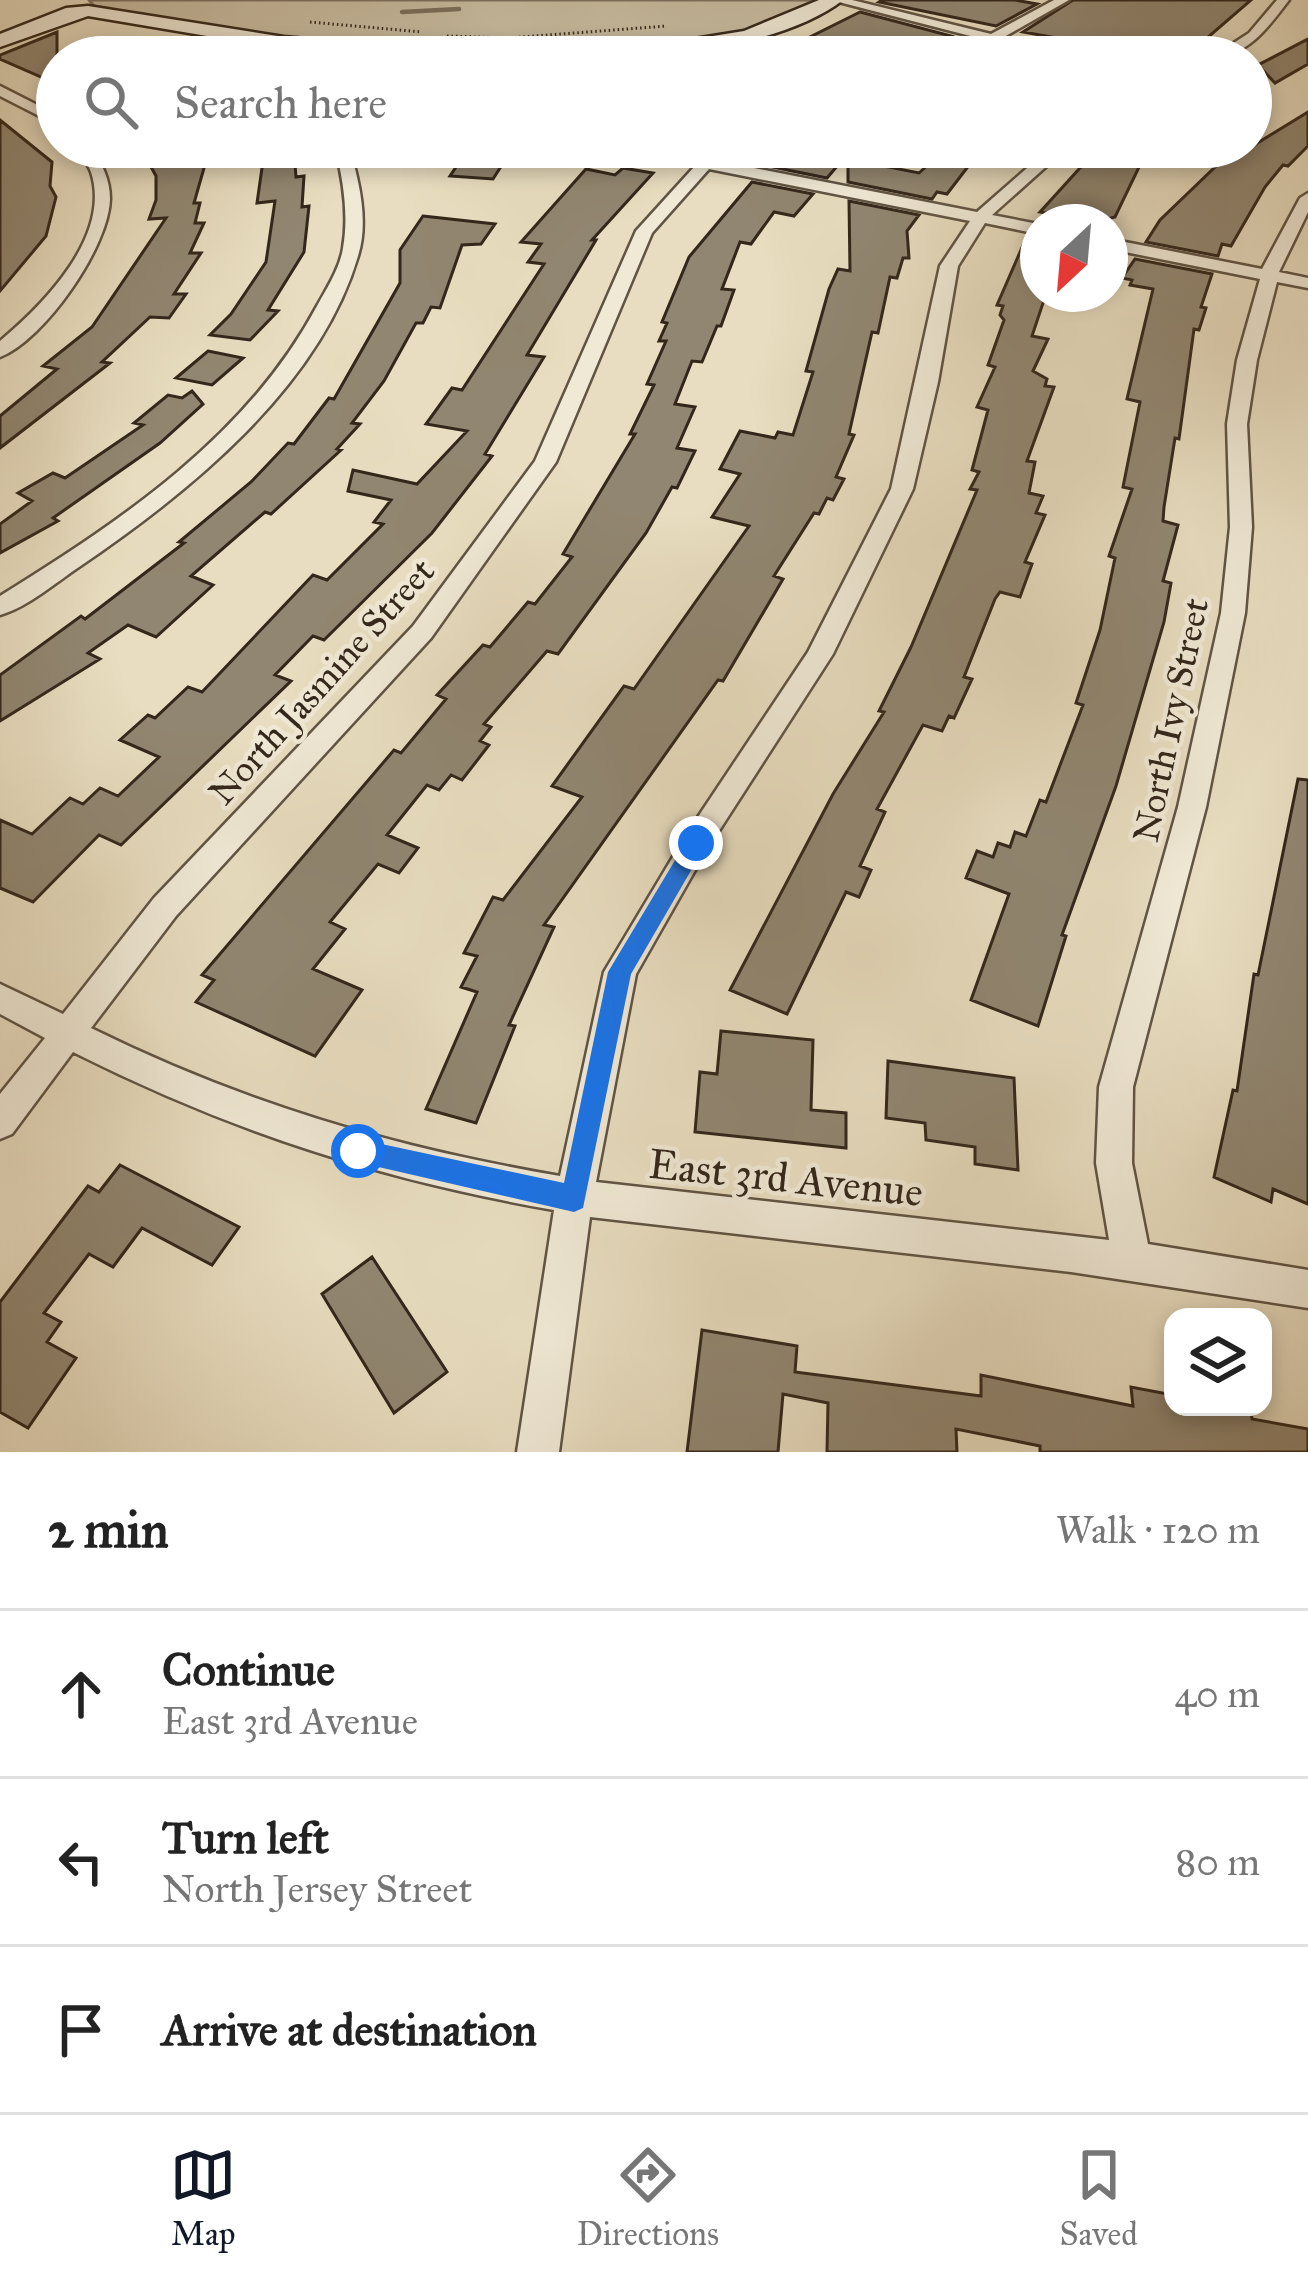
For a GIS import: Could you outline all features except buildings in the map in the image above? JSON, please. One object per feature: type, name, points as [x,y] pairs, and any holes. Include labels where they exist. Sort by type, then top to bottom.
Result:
[{"type":"street","points":[[748,36],[835,0],[984,36]]},
{"type":"street","points":[[1001,36],[1063,0]]},
{"type":"street","points":[[1253,36],[1282,0]]},
{"type":"street","points":[[0,41],[72,12],[103,12],[242,36]]},
{"type":"street","points":[[0,90],[36,110]]},
{"type":"street","points":[[0,351],[72,275],[103,220],[95,168]]},
{"type":"street","points":[[0,607],[60,570],[192,470],[270,396],[319,326],[352,252],[354,204],[346,168]]},
{"type":"street","name":"North Jasmine Street","points":[[0,1122],[164,907],[422,632],[545,462],[644,230],[701,168]]},
{"type":"street","points":[[736,168],[1020,226]]},
{"type":"street","points":[[538,1452],[574,1198],[620,972],[696,843],[820,654],[902,490],[949,266],[980,218],[1033,168]]},
{"type":"street","name":"North Ivy Street","points":[[1132,1261],[1114,1163],[1116,1088],[1192,807],[1233,613],[1240,527],[1237,424],[1268,275],[1280,242],[1308,198]]},
{"type":"street","points":[[1128,248],[1308,283]]},
{"type":"street","name":"East 3rd Avenue","points":[[0,998],[239,1112],[338,1145],[574,1198],[1132,1261],[1308,1289]]},
{"type":"path","points":[[294,22],[368,24],[427,33]]},
{"type":"path","points":[[536,36],[671,26]]},
{"type":"shaded area","points":[[89,0],[824,0],[727,36],[271,36],[94,6]]},
{"type":"waterway","points":[[402,12],[459,9]]},
{"type":"route","points":[[358,1151],[574,1198],[620,972],[696,843]]}]
